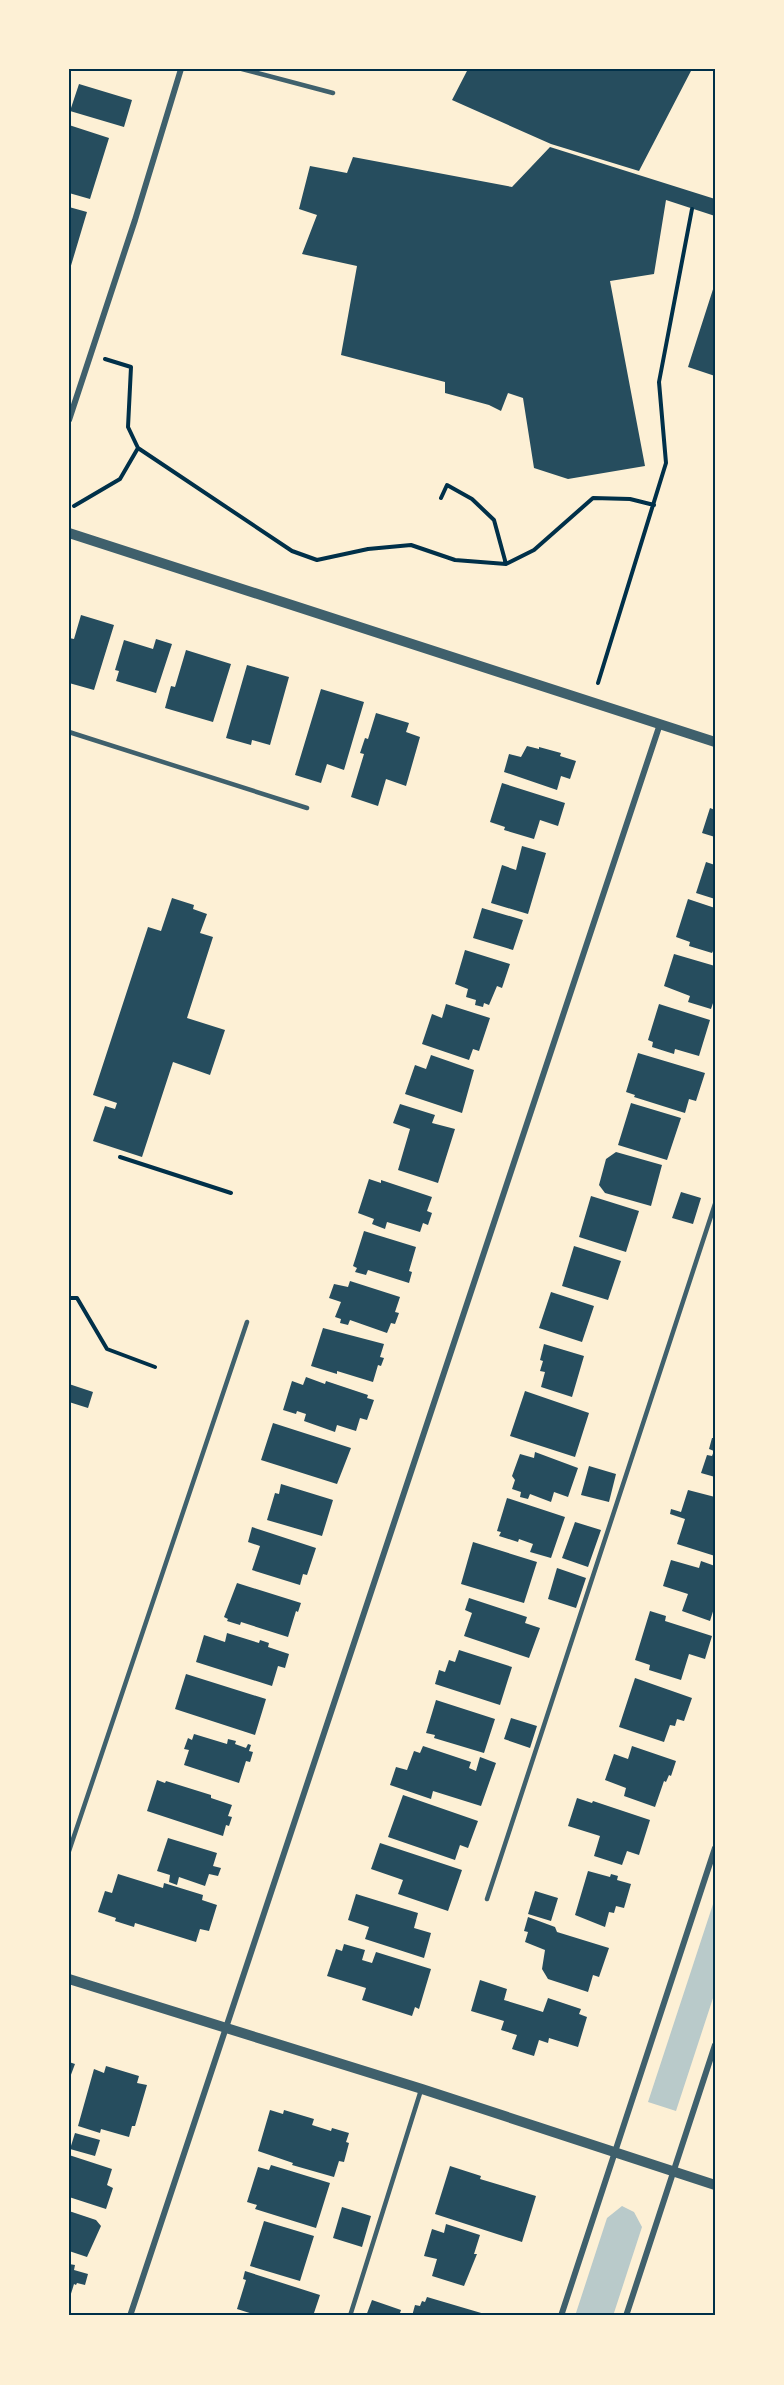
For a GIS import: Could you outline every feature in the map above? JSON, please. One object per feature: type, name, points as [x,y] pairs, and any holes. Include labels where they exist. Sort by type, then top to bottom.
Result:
[{"type":"street","points":[[69,420],[135,220],[181,69]]},
{"type":"street","points":[[69,532],[715,742]]},
{"type":"street","points":[[130,2316],[660,724]]},
{"type":"street","points":[[561,2316],[715,1848]]},
{"type":"street","points":[[69,1979],[422,2089],[715,2185]]},
{"type":"street","points":[[626,2316],[715,2045]]},
{"type":"lane","points":[[242,69],[333,93]]},
{"type":"lane","points":[[69,732],[307,808]]},
{"type":"lane","points":[[487,1899],[715,1204]]},
{"type":"lane","points":[[69,1851],[248,1322]]},
{"type":"lane","points":[[350,2316],[422,2089]]},
{"type":"path","points":[[592,702],[666,463],[659,382],[692,208]]},
{"type":"path","points":[[90,355],[131,367],[128,427],[138,448],[292,551],[317,561],[368,549],[411,545],[455,560],[506,564],[534,549],[593,498],[630,499],[654,505]]},
{"type":"path","points":[[74,506],[120,479],[138,448]]},
{"type":"path","points":[[441,498],[447,485],[472,499],[494,520],[506,564]]},
{"type":"path","points":[[120,1157],[231,1193]]},
{"type":"path","points":[[69,1298],[77,1298],[107,1349],[155,1367]]},
{"type":"shaded area","points":[[715,1898],[715,1992],[676,2111],[648,2102]]},
{"type":"shaded area","points":[[622,2206],[634,2212],[642,2227],[613,2316],[575,2316],[607,2218]]},
{"type":"building","points":[[468,69],[692,69],[639,171],[551,144],[452,100]]},
{"type":"building","points":[[79,84],[132,100],[124,127],[70,111]]},
{"type":"building","points":[[69,125],[109,138],[90,199],[69,193]]},
{"type":"building","points":[[550,147],[715,199],[715,216],[666,200],[654,274],[610,281],[645,466],[568,479],[534,468],[523,398],[508,393],[501,411],[489,405],[445,393],[445,382],[341,355],[357,266],[302,254],[317,215],[299,209],[310,166],[347,173],[353,157],[512,187]]},
{"type":"building","points":[[69,207],[87,212],[70,269],[69,269]]},
{"type":"building","points":[[715,283],[715,376],[688,367]]},
{"type":"building","points":[[81,615],[114,625],[94,690],[69,683],[69,638],[74,639]]},
{"type":"building","points":[[156,639],[172,644],[156,693],[116,681],[119,671],[115,670],[124,640],[153,649]]},
{"type":"building","points":[[186,650],[231,664],[213,722],[165,708],[171,686],[175,687]]},
{"type":"building","points":[[247,665],[289,677],[270,745],[252,740],[251,745],[226,738]]},
{"type":"building","points":[[321,689],[364,702],[344,770],[327,764],[321,783],[295,775]]},
{"type":"building","points":[[376,713],[409,723],[406,732],[420,737],[406,786],[386,779],[378,806],[351,797],[364,754],[360,753],[365,738],[368,739]]},
{"type":"building","points":[[527,746],[561,753],[560,756],[576,761],[570,779],[561,776],[557,790],[504,772],[509,754],[521,757]]},
{"type":"building","points":[[502,783],[565,803],[558,826],[540,820],[534,839],[504,830],[505,827],[490,822]]},
{"type":"building","points":[[710,808],[715,810],[715,837],[702,833]]},
{"type":"building","points":[[522,846],[546,853],[528,914],[491,903],[502,865],[516,870]]},
{"type":"building","points":[[706,862],[715,865],[715,899],[696,893]]},
{"type":"building","points":[[172,898],[194,905],[193,909],[207,914],[200,933],[213,937],[187,1018],[225,1030],[210,1075],[173,1062],[142,1157],[93,1141],[105,1106],[115,1109],[117,1103],[93,1095],[148,927],[161,931]]},
{"type":"building","points":[[688,899],[715,908],[715,947],[712,953],[689,946],[690,942],[676,937]]},
{"type":"building","points":[[482,908],[523,920],[513,950],[473,938]]},
{"type":"building","points":[[465,950],[510,964],[502,988],[497,986],[489,1005],[484,1003],[483,1007],[475,1005],[476,1000],[466,997],[468,989],[455,984]]},
{"type":"building","points":[[674,954],[715,966],[715,997],[711,1009],[688,1002],[690,996],[664,986]]},
{"type":"building","points":[[446,1004],[490,1018],[479,1051],[473,1049],[469,1060],[422,1044],[432,1014],[442,1018]]},
{"type":"building","points":[[659,1004],[710,1020],[699,1056],[675,1049],[674,1054],[652,1047],[653,1042],[648,1040]]},
{"type":"building","points":[[638,1053],[705,1073],[696,1101],[689,1099],[685,1113],[634,1097],[635,1095],[626,1092]]},
{"type":"building","points":[[431,1055],[474,1070],[462,1113],[405,1094],[415,1065],[426,1069]]},
{"type":"building","points":[[631,1103],[681,1118],[667,1160],[618,1145]]},
{"type":"building","points":[[400,1104],[435,1115],[432,1123],[455,1129],[438,1183],[398,1170],[410,1129],[393,1123]]},
{"type":"building","points":[[616,1152],[662,1165],[651,1206],[605,1193],[599,1185],[606,1159]]},
{"type":"building","points":[[369,1179],[381,1183],[381,1180],[432,1197],[427,1211],[432,1213],[428,1225],[423,1223],[420,1232],[387,1222],[385,1229],[372,1224],[374,1219],[358,1213]]},
{"type":"building","points":[[681,1192],[701,1198],[693,1224],[672,1218]]},
{"type":"building","points":[[591,1196],[639,1211],[626,1252],[579,1237]]},
{"type":"building","points":[[364,1231],[416,1247],[409,1271],[412,1272],[409,1283],[368,1270],[366,1275],[355,1272],[357,1268],[353,1266]]},
{"type":"building","points":[[574,1246],[621,1261],[608,1300],[562,1286]]},
{"type":"building","points":[[350,1281],[400,1297],[395,1312],[399,1313],[395,1324],[391,1323],[387,1333],[350,1320],[348,1325],[340,1323],[341,1319],[335,1317],[341,1302],[329,1298],[334,1284],[348,1287]]},
{"type":"building","points":[[551,1292],[594,1306],[582,1342],[539,1328]]},
{"type":"building","points":[[323,1328],[384,1344],[380,1357],[384,1358],[381,1366],[378,1365],[373,1382],[311,1366]]},
{"type":"building","points":[[544,1344],[584,1356],[572,1397],[541,1387],[545,1372],[540,1371]]},
{"type":"building","points":[[306,1377],[368,1395],[367,1398],[374,1400],[367,1420],[360,1418],[356,1431],[337,1425],[335,1432],[304,1421],[306,1414],[283,1410],[292,1381],[303,1385]]},
{"type":"building","points":[[69,1384],[93,1392],[88,1408],[69,1402]]},
{"type":"building","points":[[525,1391],[589,1413],[575,1457],[510,1436]]},
{"type":"building","points":[[273,1423],[351,1448],[337,1484],[261,1460]]},
{"type":"building","points":[[712,1438],[715,1438],[715,1477],[701,1473],[707,1455],[712,1456],[714,1451],[709,1449]]},
{"type":"building","points":[[535,1452],[578,1468],[568,1497],[554,1492],[551,1502],[530,1494],[528,1499],[520,1497],[521,1492],[512,1489],[515,1480],[512,1476],[520,1454],[534,1458]]},
{"type":"building","points":[[589,1466],[616,1474],[609,1502],[581,1495]]},
{"type":"building","points":[[281,1484],[333,1500],[322,1536],[267,1520],[275,1493],[279,1494]]},
{"type":"building","points":[[688,1490],[715,1497],[715,1556],[677,1544],[685,1519],[670,1514],[671,1509],[681,1512]]},
{"type":"building","points":[[507,1498],[565,1517],[551,1558],[530,1552],[533,1544],[499,1536],[501,1532],[497,1531]]},
{"type":"building","points":[[575,1522],[601,1530],[588,1567],[562,1558]]},
{"type":"building","points":[[252,1527],[316,1548],[307,1575],[303,1574],[300,1585],[252,1570],[260,1546],[248,1542]]},
{"type":"building","points":[[473,1542],[537,1562],[524,1603],[461,1584]]},
{"type":"building","points":[[671,1560],[699,1568],[701,1561],[715,1566],[715,1605],[710,1621],[682,1611],[688,1594],[663,1586]]},
{"type":"building","points":[[557,1568],[586,1578],[576,1608],[548,1599]]},
{"type":"building","points":[[237,1583],[301,1603],[298,1612],[296,1611],[288,1637],[241,1622],[240,1625],[227,1621],[228,1619],[224,1617]]},
{"type":"building","points":[[469,1598],[527,1617],[525,1623],[540,1628],[529,1658],[464,1636],[472,1613],[465,1610]]},
{"type":"building","points":[[650,1611],[666,1616],[665,1621],[712,1636],[705,1659],[689,1654],[681,1680],[649,1670],[650,1665],[635,1660]]},
{"type":"building","points":[[227,1633],[259,1643],[260,1640],[269,1643],[268,1647],[289,1654],[285,1668],[278,1666],[272,1686],[196,1662],[204,1635],[225,1642]]},
{"type":"building","points":[[459,1650],[512,1667],[500,1705],[435,1684],[439,1670],[445,1672],[449,1660],[455,1662]]},
{"type":"building","points":[[186,1674],[266,1699],[255,1735],[175,1709]]},
{"type":"building","points":[[635,1678],[692,1698],[684,1721],[677,1719],[675,1726],[670,1725],[664,1742],[619,1727]]},
{"type":"building","points":[[436,1700],[495,1719],[484,1753],[434,1738],[435,1735],[426,1733]]},
{"type":"building","points":[[511,1718],[537,1726],[530,1748],[504,1739]]},
{"type":"building","points":[[194,1734],[227,1744],[228,1739],[236,1741],[235,1744],[246,1748],[248,1744],[251,1745],[249,1751],[253,1752],[250,1762],[246,1761],[239,1783],[184,1765],[189,1750],[184,1749],[188,1738],[192,1740]]},
{"type":"building","points":[[423,1746],[471,1762],[469,1768],[476,1771],[480,1757],[496,1763],[481,1806],[433,1791],[431,1799],[390,1785],[396,1767],[407,1770],[414,1751],[420,1753]]},
{"type":"building","points":[[632,1746],[676,1761],[671,1776],[669,1775],[666,1782],[664,1781],[655,1807],[624,1796],[626,1788],[605,1780],[614,1754],[628,1759]]},
{"type":"building","points":[[157,1780],[211,1795],[211,1798],[232,1805],[228,1816],[232,1817],[229,1826],[226,1825],[223,1836],[147,1811]]},
{"type":"building","points":[[403,1795],[478,1821],[468,1848],[460,1845],[455,1860],[388,1837]]},
{"type":"building","points":[[577,1798],[650,1820],[639,1855],[627,1851],[622,1865],[594,1856],[600,1836],[568,1826]]},
{"type":"building","points":[[168,1838],[217,1853],[213,1866],[221,1868],[218,1876],[209,1874],[205,1886],[179,1877],[177,1885],[169,1882],[170,1875],[157,1871]]},
{"type":"building","points":[[380,1843],[462,1870],[448,1911],[398,1894],[403,1880],[371,1869]]},
{"type":"building","points":[[588,1871],[610,1877],[611,1874],[618,1876],[617,1880],[631,1884],[624,1908],[616,1906],[614,1913],[609,1912],[605,1927],[575,1915]]},
{"type":"building","points":[[118,1874],[163,1888],[164,1883],[203,1895],[202,1900],[217,1905],[209,1931],[200,1929],[196,1942],[135,1923],[134,1927],[98,1912],[105,1891],[112,1893]]},
{"type":"building","points":[[535,1891],[558,1898],[551,1921],[528,1914]]},
{"type":"building","points":[[356,1894],[418,1913],[414,1928],[431,1933],[424,1958],[365,1939],[369,1927],[348,1920]]},
{"type":"building","points":[[528,1917],[555,1927],[557,1932],[609,1948],[599,1977],[593,1975],[588,1992],[548,1979],[542,1969],[545,1950],[525,1942],[528,1932],[524,1931]]},
{"type":"building","points":[[344,1944],[365,1950],[362,1960],[372,1963],[376,1952],[431,1969],[419,2009],[415,2007],[412,2016],[362,2000],[366,1988],[327,1976],[336,1949],[342,1951]]},
{"type":"building","points":[[480,1980],[507,1989],[504,2000],[543,2012],[548,1998],[581,2009],[579,2014],[587,2017],[578,2047],[549,2038],[548,2043],[539,2040],[534,2056],[512,2049],[517,2035],[501,2030],[504,2021],[471,2011]]},
{"type":"building","points":[[69,2062],[75,2064],[69,2080]]},
{"type":"building","points":[[106,2066],[139,2076],[137,2083],[147,2085],[135,2126],[132,2126],[129,2137],[101,2129],[100,2133],[78,2126],[94,2069],[104,2073]]},
{"type":"building","points":[[270,2110],[283,2114],[284,2110],[314,2119],[312,2125],[331,2131],[332,2128],[349,2133],[344,2162],[339,2161],[334,2177],[292,2165],[293,2163],[258,2151]]},
{"type":"building","points":[[75,2133],[100,2140],[95,2156],[70,2149]]},
{"type":"building","points":[[69,2155],[112,2169],[107,2185],[113,2188],[106,2209],[69,2197]]},
{"type":"building","points":[[271,2165],[330,2183],[316,2228],[255,2209],[257,2205],[247,2202],[258,2167],[269,2170]]},
{"type":"building","points":[[450,2166],[481,2176],[480,2179],[536,2196],[522,2242],[435,2214]]},
{"type":"building","points":[[342,2207],[371,2216],[362,2247],[333,2238]]},
{"type":"building","points":[[69,2211],[96,2220],[101,2226],[87,2257],[69,2251]]},
{"type":"building","points":[[264,2221],[314,2236],[300,2281],[250,2266]]},
{"type":"building","points":[[446,2224],[480,2235],[474,2254],[477,2254],[464,2286],[432,2276],[437,2259],[424,2256],[432,2229],[444,2233]]},
{"type":"building","points":[[69,2264],[75,2265],[74,2270],[88,2274],[85,2285],[74,2284],[70,2297]]},
{"type":"building","points":[[245,2271],[320,2295],[313,2316],[259,2316],[237,2309],[246,2280],[243,2279]]},
{"type":"building","points":[[427,2297],[488,2316],[412,2316],[415,2305],[420,2306]]},
{"type":"building","points":[[372,2300],[401,2310],[399,2316],[366,2316]]}]
